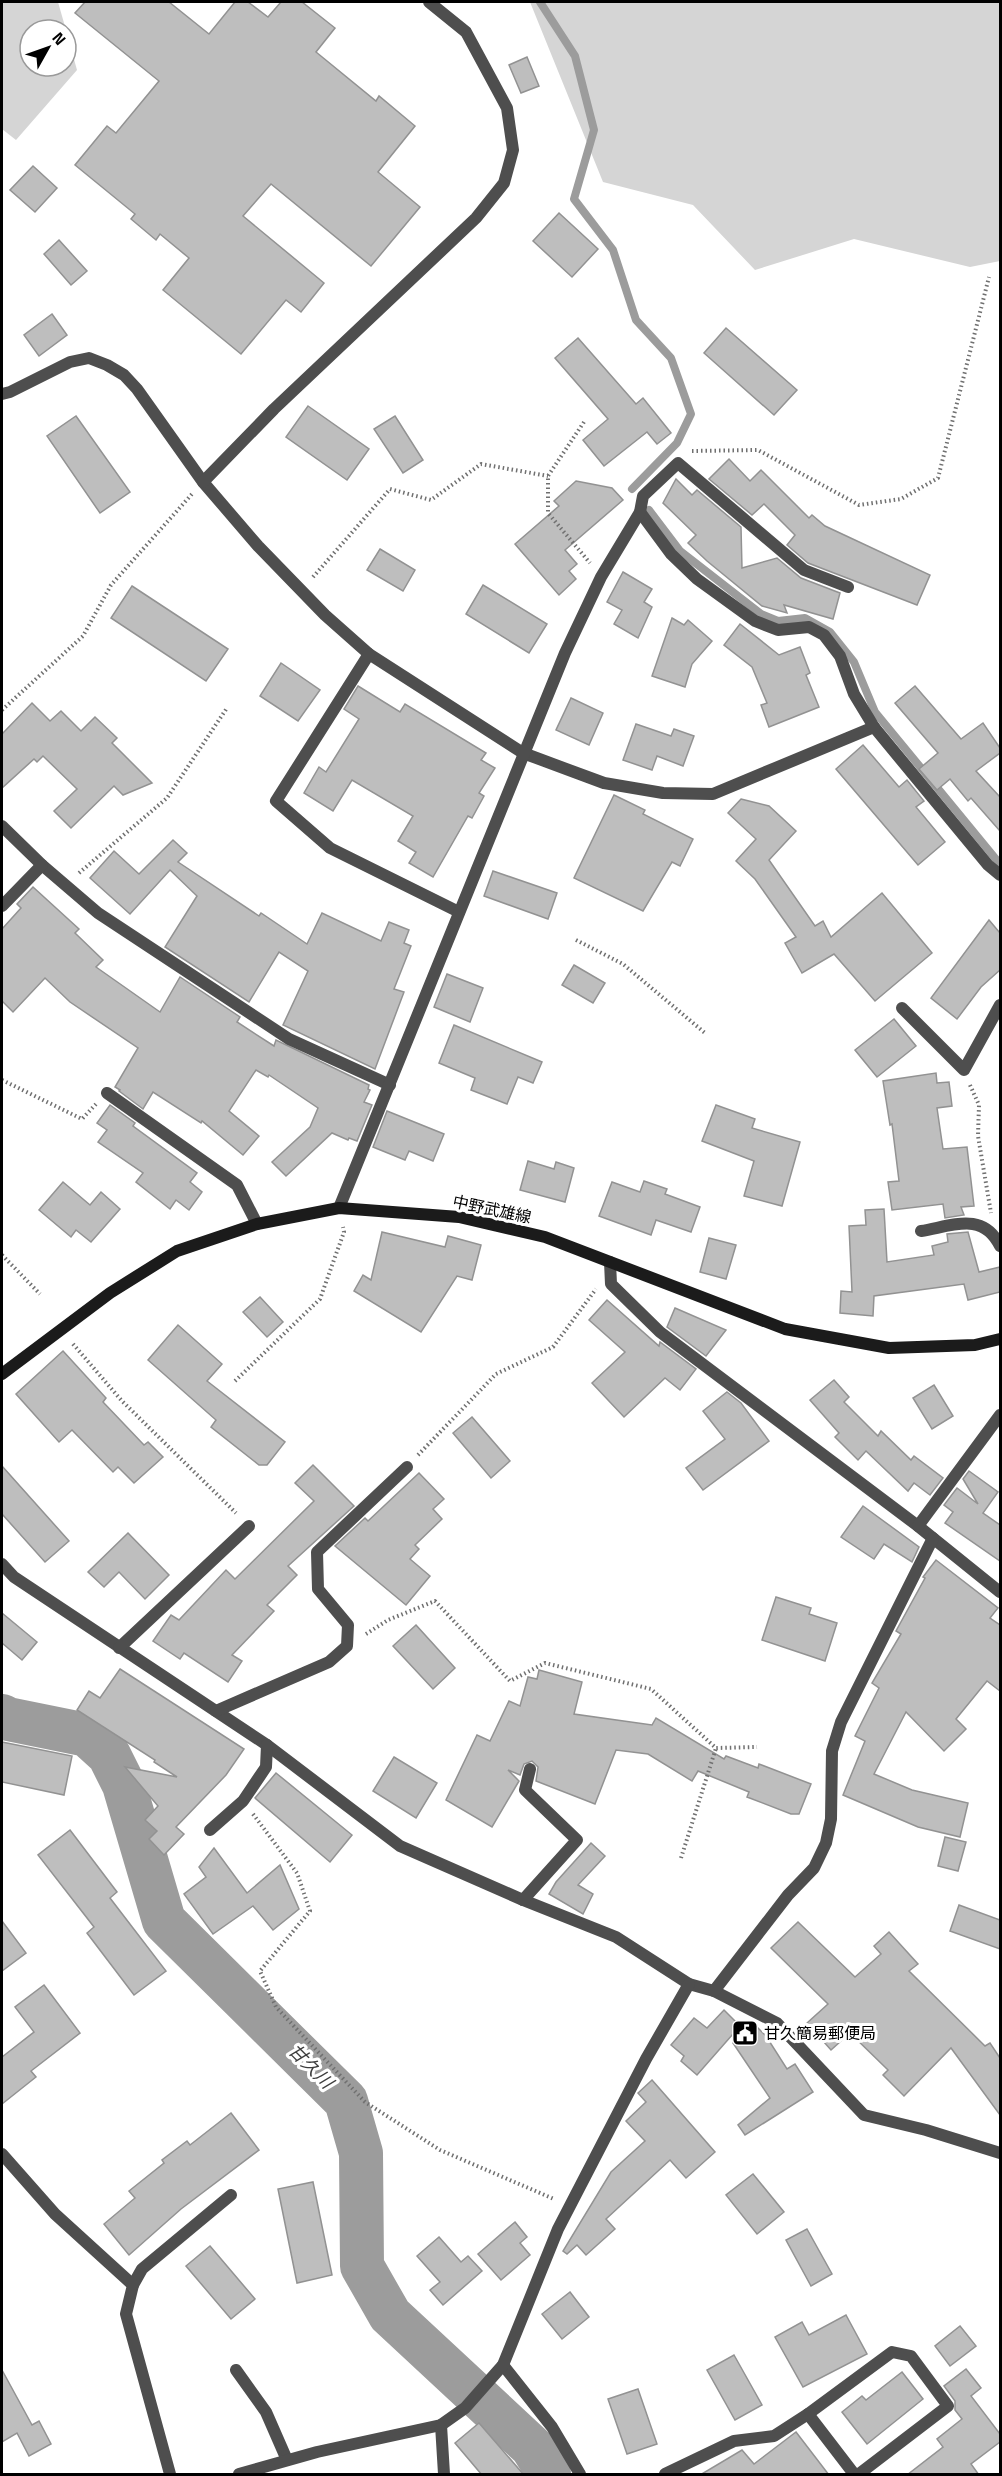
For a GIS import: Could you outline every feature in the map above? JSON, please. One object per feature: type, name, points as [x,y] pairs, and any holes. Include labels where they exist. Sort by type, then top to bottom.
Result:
[{"type":"main road","name":"中野武雄線","points":[[2,1374],[110,1293],[177,1251],[257,1224],[339,1208],[459,1217],[545,1237],[785,1329],[889,1348],[975,1345],[1000,1338]]},
{"type":"street","points":[[203,482],[274,409],[476,218],[504,183],[513,150],[507,108],[466,32],[429,2]]},
{"type":"street","points":[[2,394],[10,393],[70,362],[89,358],[107,364],[124,375],[137,389],[203,482],[258,546],[301,591],[369,654],[523,753],[604,783],[663,793],[712,794],[874,728]]},
{"type":"street","points":[[339,1208],[565,653],[601,577],[640,512],[643,496],[678,463],[804,570],[848,587]]},
{"type":"street","points":[[640,512],[671,554],[697,579],[755,621],[778,630],[809,627],[824,635],[840,656],[854,694],[874,728],[988,865],[1000,874]]},
{"type":"street","points":[[369,654],[276,801],[330,848],[459,912]]},
{"type":"street","points":[[2,826],[42,866],[98,914],[289,1038],[390,1084]]},
{"type":"street","points":[[2,906],[42,866]]},
{"type":"street","points":[[902,1008],[964,1070],[1000,1005]]},
{"type":"street","points":[[107,1093],[237,1185],[257,1224]]},
{"type":"street","points":[[921,1231],[972,1222],[995,1234],[1000,1246]]},
{"type":"street","points":[[610,1262],[611,1284],[660,1332],[918,1526],[1000,1592]]},
{"type":"street","points":[[918,1526],[1000,1415]]},
{"type":"street","points":[[216,1711],[329,1662],[347,1646],[348,1625],[318,1589],[317,1552],[406,1467]]},
{"type":"street","points":[[119,1648],[249,1526]]},
{"type":"street","points":[[714,1991],[788,1895],[814,1868],[826,1843],[831,1819],[832,1751],[841,1722],[933,1538]]},
{"type":"street","points":[[2,1564],[14,1577],[267,1745],[399,1846],[523,1900],[616,1937],[689,1984],[714,1991],[777,2023],[864,2115],[926,2130],[1000,2152]]},
{"type":"street","points":[[210,1830],[243,1801],[266,1767],[267,1745]]},
{"type":"street","points":[[523,1900],[577,1840],[525,1790],[530,1769]]},
{"type":"street","points":[[239,2475],[287,2460],[441,2425],[465,2408],[492,2380],[503,2365],[558,2229],[646,2059],[689,1984]]},
{"type":"street","points":[[2,2154],[55,2214],[133,2285]]},
{"type":"street","points":[[170,2475],[126,2314],[133,2285],[142,2269],[231,2195]]},
{"type":"street","points":[[665,2475],[734,2441],[774,2436],[892,2352],[911,2356],[948,2406],[857,2475],[808,2414]]},
{"type":"street","points":[[503,2365],[552,2427],[580,2475]]},
{"type":"street","points":[[236,2370],[266,2412],[287,2460]]},
{"type":"street","points":[[441,2425],[444,2475]]},
{"type":"path","points":[[688,451],[758,450],[859,505],[901,499],[938,478],[989,277]]},
{"type":"path","points":[[584,422],[548,476],[548,513],[601,577]]},
{"type":"path","points":[[301,591],[390,489],[431,500],[481,464],[548,476]]},
{"type":"path","points":[[2,710],[83,636],[111,585],[203,482]]},
{"type":"path","points":[[65,885],[167,798],[227,708]]},
{"type":"path","points":[[576,940],[622,964],[705,1033]]},
{"type":"path","points":[[964,1070],[979,1105],[978,1136],[995,1234]]},
{"type":"path","points":[[2,1080],[82,1119],[107,1093]]},
{"type":"path","points":[[235,1381],[320,1299],[344,1232],[339,1208]]},
{"type":"path","points":[[2,1255],[40,1293]]},
{"type":"path","points":[[406,1467],[496,1374],[553,1347],[595,1290],[611,1284]]},
{"type":"path","points":[[72,1343],[122,1401],[249,1526]]},
{"type":"path","points":[[347,1646],[388,1620],[435,1601],[510,1681],[545,1663],[651,1689],[716,1748],[757,1747]]},
{"type":"path","points":[[681,1858],[716,1748]]},
{"type":"path","points":[[243,1801],[297,1873],[310,1911],[260,1971],[276,2007],[365,2102],[440,2150],[570,2205]]},
{"type":"shaded area","points":[[2,2],[58,2],[63,18],[18,18],[18,78],[70,78],[16,140],[2,129]]},
{"type":"shaded area","points":[[530,2],[1000,2],[1000,261],[970,267],[854,239],[755,270],[693,205],[603,182]]},
{"type":"building","points":[[85,2],[169,2],[209,34],[235,2],[248,2],[268,17],[281,2],[302,2],[335,28],[316,52],[376,101],[379,96],[415,126],[378,172],[420,207],[371,266],[271,184],[243,216],[324,283],[301,312],[286,300],[241,354],[163,290],[189,258],[160,234],[156,240],[131,219],[135,214],[75,165],[107,126],[116,133],[159,81],[75,13]]},
{"type":"building","points":[[527,57],[539,86],[521,93],[509,65]]},
{"type":"building","points":[[33,166],[57,188],[35,212],[10,190]]},
{"type":"building","points":[[559,213],[598,249],[572,277],[533,241]]},
{"type":"building","points":[[59,240],[87,271],[71,285],[44,254]]},
{"type":"building","points":[[52,314],[67,335],[39,356],[24,335]]},
{"type":"building","points":[[726,328],[797,390],[774,415],[704,353]]},
{"type":"building","points":[[578,338],[636,404],[643,398],[671,433],[657,444],[647,432],[604,466],[583,440],[608,419],[555,358]]},
{"type":"building","points":[[308,406],[369,449],[347,480],[286,437]]},
{"type":"building","points":[[76,416],[130,492],[100,513],[47,436]]},
{"type":"building","points":[[395,416],[423,460],[403,473],[374,429]]},
{"type":"building","points":[[729,459],[750,481],[761,470],[809,518],[812,515],[825,526],[930,575],[917,605],[808,563],[787,545],[795,535],[764,504],[752,515],[709,479]]},
{"type":"building","points":[[676,479],[692,495],[697,490],[741,527],[742,568],[777,558],[801,578],[840,593],[833,619],[784,605],[787,613],[762,606],[707,561],[688,543],[696,535],[663,503]]},
{"type":"building","points":[[576,481],[612,488],[623,500],[565,550],[577,564],[569,571],[576,579],[559,595],[515,544],[559,506],[554,501]]},
{"type":"building","points":[[380,549],[415,570],[403,591],[367,570]]},
{"type":"building","points":[[623,572],[652,589],[644,602],[652,607],[638,638],[614,624],[622,610],[607,602]]},
{"type":"building","points":[[483,585],[547,624],[529,653],[466,614]]},
{"type":"building","points":[[132,586],[228,649],[206,681],[111,618]]},
{"type":"building","points":[[672,618],[684,625],[688,620],[712,641],[692,664],[685,687],[652,676]]},
{"type":"building","points":[[740,624],[779,655],[800,647],[810,673],[806,675],[819,707],[769,727],[761,705],[767,703],[752,667],[724,645]]},
{"type":"building","points":[[281,663],[320,690],[298,721],[260,696]]},
{"type":"building","points":[[358,686],[400,712],[405,704],[486,753],[481,760],[495,768],[479,793],[484,796],[472,818],[468,816],[433,877],[409,863],[416,852],[398,841],[413,816],[352,780],[333,811],[304,793],[319,767],[326,772],[359,719],[344,709]]},
{"type":"building","points":[[915,686],[961,739],[983,723],[1000,748],[1000,753],[976,771],[1000,797],[1000,831],[971,798],[968,801],[950,779],[937,790],[919,769],[938,753],[895,703]]},
{"type":"building","points":[[571,698],[603,713],[589,745],[556,730]]},
{"type":"building","points":[[32,703],[50,721],[61,711],[81,731],[95,717],[117,738],[112,743],[152,783],[123,795],[114,786],[71,828],[54,811],[77,789],[43,756],[37,762],[34,759],[2,788],[2,734]]},
{"type":"building","points":[[636,724],[671,736],[674,729],[694,736],[683,766],[657,756],[652,770],[623,760]]},
{"type":"building","points":[[863,745],[899,787],[907,780],[924,801],[916,807],[945,842],[918,865],[836,769]]},
{"type":"building","points":[[614,795],[645,810],[643,814],[693,839],[680,866],[672,862],[643,911],[574,878]]},
{"type":"building","points":[[741,799],[769,806],[796,831],[769,860],[815,926],[823,921],[831,937],[882,893],[932,953],[875,1001],[834,954],[802,973],[785,943],[796,937],[755,879],[736,861],[756,839],[728,813]]},
{"type":"building","points":[[173,840],[187,853],[178,862],[259,916],[261,913],[307,944],[322,913],[381,941],[389,922],[409,930],[404,943],[411,946],[394,989],[404,992],[375,1069],[283,1025],[308,971],[279,952],[249,1002],[165,947],[197,896],[170,870],[130,914],[90,878],[114,851],[139,874]]},
{"type":"building","points":[[493,871],[557,893],[548,919],[484,896]]},
{"type":"building","points":[[33,887],[79,929],[75,933],[103,960],[96,967],[160,1012],[180,977],[240,1017],[237,1022],[274,1046],[276,1040],[369,1085],[370,1090],[364,1102],[372,1105],[357,1141],[332,1133],[286,1176],[272,1162],[310,1127],[318,1108],[269,1075],[268,1077],[256,1070],[229,1111],[259,1136],[243,1155],[202,1121],[201,1123],[153,1092],[143,1109],[119,1091],[115,1087],[138,1048],[70,1002],[45,978],[13,1012],[2,1001],[2,929],[21,908],[17,904]]},
{"type":"building","points":[[989,920],[1000,933],[1000,970],[981,987],[957,1019],[931,998]]},
{"type":"building","points":[[574,965],[605,983],[593,1003],[562,985]]},
{"type":"building","points":[[447,974],[483,988],[470,1022],[434,1007]]},
{"type":"building","points":[[894,1019],[916,1046],[877,1077],[855,1050]]},
{"type":"building","points":[[454,1025],[542,1062],[533,1083],[518,1077],[507,1104],[471,1090],[475,1078],[439,1063]]},
{"type":"building","points":[[936,1073],[937,1083],[949,1082],[952,1106],[937,1108],[943,1149],[967,1147],[974,1206],[961,1207],[964,1215],[945,1218],[943,1204],[892,1210],[888,1182],[899,1181],[892,1124],[890,1125],[883,1081]]},
{"type":"building","points":[[110,1105],[135,1123],[133,1126],[197,1173],[190,1182],[202,1192],[189,1210],[176,1200],[170,1209],[136,1182],[143,1173],[98,1142],[107,1130],[97,1123]]},
{"type":"building","points":[[716,1105],[755,1119],[752,1128],[800,1142],[782,1206],[744,1196],[754,1161],[702,1141]]},
{"type":"building","points":[[387,1111],[444,1134],[433,1161],[409,1151],[405,1160],[373,1147]]},
{"type":"building","points":[[528,1161],[554,1169],[556,1162],[574,1168],[565,1202],[520,1190]]},
{"type":"building","points":[[644,1181],[667,1189],[665,1194],[700,1207],[691,1232],[656,1220],[651,1235],[599,1216],[612,1182],[640,1192]]},
{"type":"building","points":[[63,1182],[90,1205],[101,1192],[120,1209],[91,1242],[76,1230],[71,1237],[39,1210]]},
{"type":"building","points":[[884,1209],[887,1262],[934,1255],[932,1246],[948,1242],[947,1234],[968,1232],[979,1272],[1000,1267],[1000,1292],[968,1300],[964,1284],[874,1296],[873,1316],[840,1313],[841,1291],[852,1292],[849,1226],[866,1225],[865,1210]]},
{"type":"building","points":[[382,1232],[445,1247],[448,1236],[481,1245],[472,1280],[457,1276],[421,1332],[354,1291],[363,1275],[371,1280]]},
{"type":"building","points":[[709,1238],[736,1245],[726,1279],[700,1272]]},
{"type":"building","points":[[260,1297],[283,1322],[267,1337],[243,1312]]},
{"type":"building","points":[[607,1300],[659,1346],[660,1342],[696,1369],[680,1390],[665,1378],[624,1417],[592,1383],[625,1352],[589,1320]]},
{"type":"building","points":[[675,1308],[726,1330],[706,1356],[667,1327]]},
{"type":"building","points":[[178,1325],[222,1364],[207,1381],[285,1442],[267,1465],[259,1465],[211,1427],[216,1420],[148,1360]]},
{"type":"building","points":[[63,1351],[106,1398],[103,1402],[144,1445],[148,1442],[163,1457],[134,1483],[118,1467],[113,1472],[72,1430],[59,1442],[16,1394]]},
{"type":"building","points":[[834,1380],[849,1397],[844,1402],[878,1436],[881,1431],[911,1460],[914,1456],[943,1478],[930,1495],[914,1483],[908,1491],[866,1451],[858,1460],[835,1437],[839,1433],[810,1400]]},
{"type":"building","points":[[934,1385],[953,1416],[932,1429],[913,1398]]},
{"type":"building","points":[[727,1392],[741,1403],[769,1441],[703,1490],[686,1468],[725,1439],[703,1411]]},
{"type":"building","points":[[472,1417],[510,1461],[491,1478],[453,1433]]},
{"type":"building","points":[[313,1465],[354,1506],[288,1566],[297,1575],[267,1605],[274,1611],[232,1655],[242,1661],[228,1682],[184,1653],[180,1659],[153,1641],[171,1615],[179,1620],[226,1570],[235,1579],[314,1501],[295,1483]]},
{"type":"building","points":[[2,1466],[69,1541],[45,1562],[2,1514]]},
{"type":"building","points":[[969,1471],[998,1492],[983,1513],[1000,1525],[1000,1561],[945,1523],[953,1512],[944,1505],[957,1488],[978,1504],[963,1479]]},
{"type":"building","points":[[419,1473],[444,1499],[433,1509],[442,1519],[415,1545],[419,1549],[410,1559],[430,1576],[406,1605],[335,1546],[365,1518],[368,1521]]},
{"type":"building","points":[[863,1506],[919,1547],[912,1562],[884,1544],[874,1559],[841,1537]]},
{"type":"building","points":[[128,1533],[169,1575],[145,1599],[119,1572],[104,1587],[88,1572]]},
{"type":"building","points":[[936,1560],[998,1608],[990,1618],[1000,1625],[1000,1691],[987,1681],[956,1719],[966,1729],[944,1751],[906,1712],[874,1774],[912,1790],[968,1803],[960,1837],[918,1827],[843,1795],[865,1741],[855,1736],[879,1688],[872,1683],[901,1634],[896,1631],[925,1578],[923,1577]]},
{"type":"building","points":[[776,1597],[811,1608],[809,1614],[837,1623],[825,1661],[762,1640]]},
{"type":"building","points":[[2,1613],[37,1642],[22,1660],[2,1643]]},
{"type":"building","points":[[416,1625],[455,1668],[433,1689],[393,1646]]},
{"type":"building","points":[[120,1669],[244,1749],[226,1775],[176,1827],[184,1834],[164,1855],[149,1839],[157,1831],[145,1820],[158,1806],[125,1767],[177,1777],[154,1762],[155,1760],[77,1710],[89,1691],[100,1698]]},
{"type":"building","points":[[539,1670],[582,1682],[574,1714],[652,1725],[656,1718],[724,1759],[726,1756],[758,1768],[759,1764],[811,1784],[799,1814],[791,1814],[747,1797],[749,1792],[698,1771],[692,1781],[648,1754],[616,1750],[595,1804],[536,1781],[538,1767],[532,1761],[524,1764],[520,1775],[508,1770],[519,1781],[492,1827],[446,1800],[477,1735],[490,1741],[509,1701],[520,1706],[528,1677],[537,1679]]},
{"type":"building","points":[[2,1742],[72,1756],[64,1795],[2,1782]]},
{"type":"building","points":[[394,1757],[437,1783],[416,1818],[373,1791]]},
{"type":"building","points":[[276,1773],[352,1835],[330,1862],[255,1798]]},
{"type":"building","points":[[70,1830],[117,1892],[110,1898],[166,1971],[134,1995],[87,1933],[94,1927],[38,1855]]},
{"type":"building","points":[[945,1837],[966,1842],[958,1871],[938,1866]]},
{"type":"building","points":[[591,1843],[605,1856],[578,1885],[593,1894],[583,1914],[549,1894],[556,1882]]},
{"type":"building","points":[[214,1848],[247,1893],[280,1865],[299,1909],[273,1930],[253,1906],[213,1934],[184,1894],[206,1877],[199,1867]]},
{"type":"building","points":[[959,1905],[1000,1920],[1000,1949],[950,1931]]},
{"type":"building","points":[[2,1921],[26,1953],[2,1971]]},
{"type":"building","points":[[798,1922],[855,1977],[881,1954],[874,1946],[889,1932],[918,1964],[909,1971],[985,2046],[990,2043],[1000,2058],[1000,2115],[951,2048],[904,2096],[883,2075],[888,2070],[850,2033],[831,2050],[807,2023],[828,2004],[771,1948]]},
{"type":"building","points":[[44,1985],[80,2033],[31,2071],[36,2077],[2,2104],[2,2057],[34,2032],[15,2007]]},
{"type":"building","points":[[724,2010],[740,2026],[697,2075],[681,2061],[684,2056],[671,2045],[694,2018],[707,2028]]},
{"type":"building","points":[[753,2023],[766,2036],[787,2069],[795,2064],[813,2092],[745,2135],[738,2125],[770,2098],[733,2043]]},
{"type":"building","points":[[652,2080],[715,2152],[686,2178],[670,2160],[606,2219],[615,2229],[586,2255],[577,2245],[567,2254],[563,2251],[611,2172],[645,2141],[626,2121],[646,2102],[638,2093]]},
{"type":"building","points":[[231,2113],[259,2150],[181,2209],[129,2255],[104,2224],[135,2198],[129,2191],[164,2163],[162,2160],[187,2141],[190,2145]]},
{"type":"building","points":[[753,2174],[784,2212],[757,2234],[726,2195]]},
{"type":"building","points":[[313,2182],[332,2275],[297,2283],[278,2189]]},
{"type":"building","points":[[515,2222],[527,2237],[520,2243],[530,2255],[501,2280],[478,2254]]},
{"type":"building","points":[[807,2229],[832,2274],[811,2286],[786,2240]]},
{"type":"building","points":[[439,2237],[461,2262],[468,2256],[482,2271],[443,2305],[430,2290],[440,2282],[417,2256]]},
{"type":"building","points":[[210,2246],[255,2299],[231,2319],[186,2266]]},
{"type":"building","points":[[570,2292],[589,2317],[562,2339],[542,2314]]},
{"type":"building","points":[[846,2315],[867,2354],[803,2387],[775,2337],[802,2322],[809,2335]]},
{"type":"building","points":[[960,2326],[976,2346],[950,2366],[935,2346]]},
{"type":"building","points":[[734,2355],[762,2405],[735,2420],[707,2370]]},
{"type":"building","points":[[966,2369],[981,2388],[971,2396],[1000,2434],[1000,2442],[971,2464],[979,2475],[907,2475],[943,2447],[937,2439],[962,2419],[955,2410],[955,2401],[944,2386]]},
{"type":"building","points":[[2,2370],[32,2425],[39,2421],[51,2444],[29,2456],[17,2433],[2,2442]]},
{"type":"building","points":[[902,2372],[923,2399],[867,2444],[842,2412],[862,2396],[866,2400]]},
{"type":"building","points":[[638,2389],[657,2444],[627,2454],[608,2399]]},
{"type":"building","points":[[479,2423],[524,2475],[482,2475],[455,2443]]},
{"type":"building","points":[[796,2432],[829,2475],[700,2475],[742,2450],[754,2464]]},
{"type":"waterway","points":[[540,2],[575,56],[594,130],[574,199],[613,250],[636,320],[671,358],[691,414],[677,443],[632,489]]},
{"type":"waterway","points":[[649,510],[680,551],[761,614],[778,621],[805,618],[830,632],[854,662],[875,712],[1000,864]]},
{"type":"waterway","name":"甘久川","points":[[2,1716],[87,1735],[109,1755],[124,1785],[164,1921],[346,2101],[361,2153],[362,2266],[390,2315],[532,2447],[549,2474]]},
{"type":"place","name":"甘久簡易郵便局","points":[[745,2033]]}]
